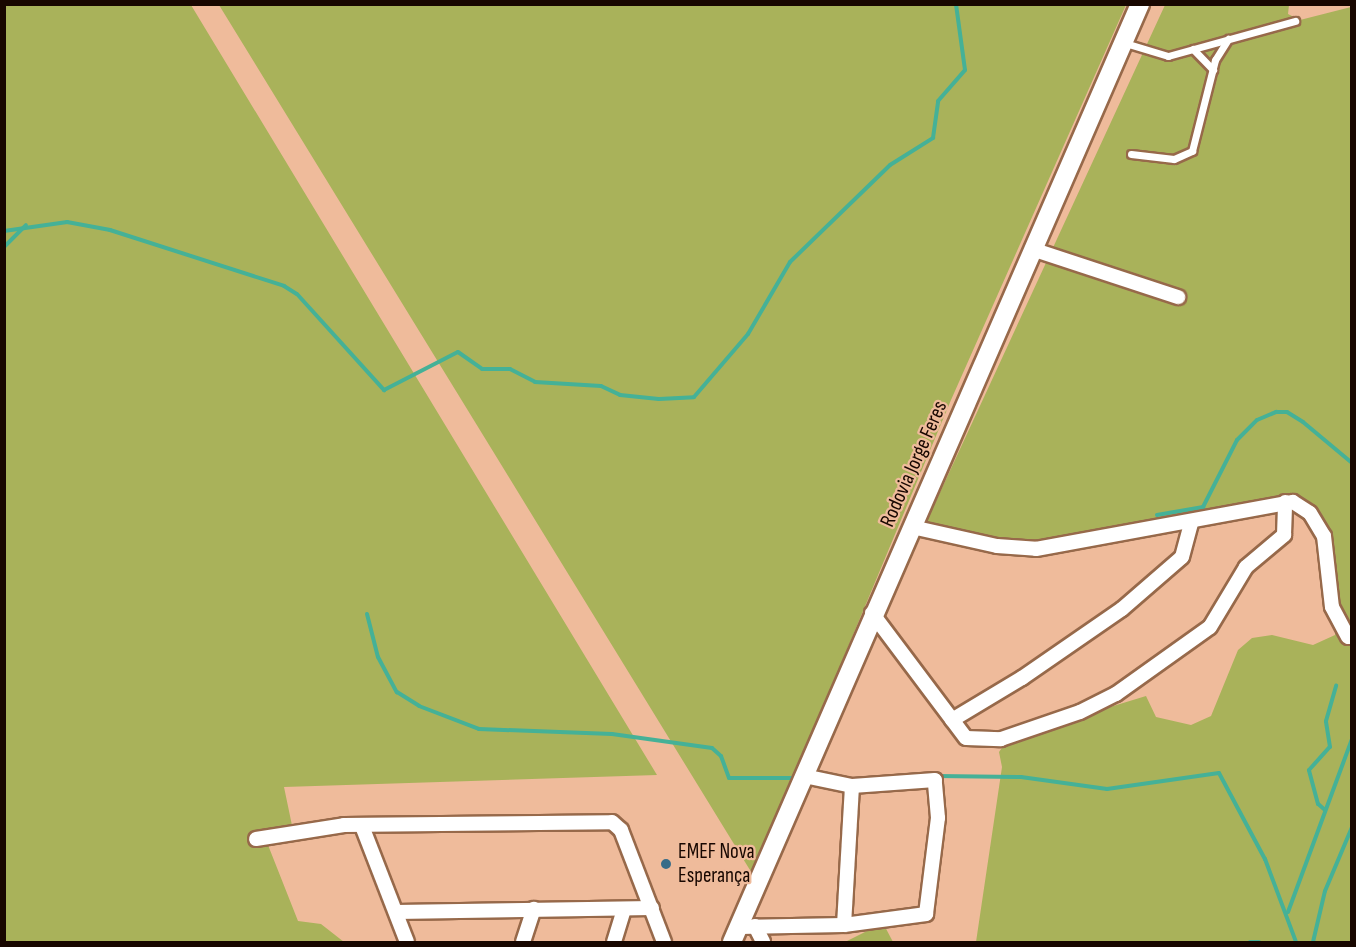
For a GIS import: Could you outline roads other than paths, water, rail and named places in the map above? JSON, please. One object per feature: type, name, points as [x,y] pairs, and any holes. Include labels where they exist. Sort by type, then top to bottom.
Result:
[{"type":"main road","name":"Rodovia Jorge Feres","points":[[742,932],[872,613],[912,527],[1140,4]]},
{"type":"street","points":[[1032,249],[1178,297]]},
{"type":"street","points":[[912,527],[998,546],[1036,549],[1191,523],[1285,502],[1301,506],[1318,524],[1327,549],[1332,607],[1348,637]]},
{"type":"street","points":[[872,613],[952,720],[970,740],[1001,739],[1080,712],[1134,683],[1215,622],[1246,567],[1284,535],[1285,502]]},
{"type":"street","points":[[952,720],[1023,678],[1122,609],[1182,556],[1191,523]]},
{"type":"street","points":[[742,932],[844,925],[926,914],[938,818],[935,780],[852,786],[804,776]]},
{"type":"street","points":[[844,925],[852,786]]},
{"type":"street","points":[[256,839],[315,828],[612,822],[621,830],[664,942]]},
{"type":"street","points":[[362,826],[407,942]]},
{"type":"street","points":[[396,912],[652,908]]},
{"type":"street","points":[[523,942],[534,909]]},
{"type":"street","points":[[614,942],[624,909]]},
{"type":"street","points":[[742,932],[763,942]]},
{"type":"lane","points":[[1123,42],[1163,56],[1295,21]]},
{"type":"lane","points":[[1131,154],[1174,159],[1192,151],[1212,70],[1228,39]]},
{"type":"lane","points":[[1193,49],[1212,70]]},
{"type":"waterway","points":[[4,231],[67,222],[110,230],[284,286],[297,294],[384,390],[458,352],[482,369],[510,369],[535,382],[601,386],[620,395],[659,399],[694,397],[748,334],[790,262],[890,165],[933,138],[938,101],[965,70],[956,4]]},
{"type":"waterway","points":[[4,247],[26,225]]},
{"type":"waterway","points":[[1157,515],[1203,507],[1237,440],[1257,420],[1276,412],[1287,412],[1303,422],[1352,463]]},
{"type":"waterway","points":[[367,614],[378,657],[397,692],[419,706],[479,729],[612,734],[712,748],[721,756],[729,778],[797,778]]},
{"type":"waterway","points":[[1325,810],[1318,804],[1309,770],[1330,747],[1326,721],[1336,685]]},
{"type":"waterway","points":[[1288,912],[1352,739]]},
{"type":"waterway","points":[[937,776],[1021,777],[1107,789],[1219,773],[1265,859],[1296,942]]},
{"type":"waterway","points":[[1313,942],[1325,891],[1352,827]]},
{"type":"waterway","points":[[1250,942],[1259,942]]},
{"type":"place","name":"EMEF Nova Esperança","points":[[666,864]]}]
